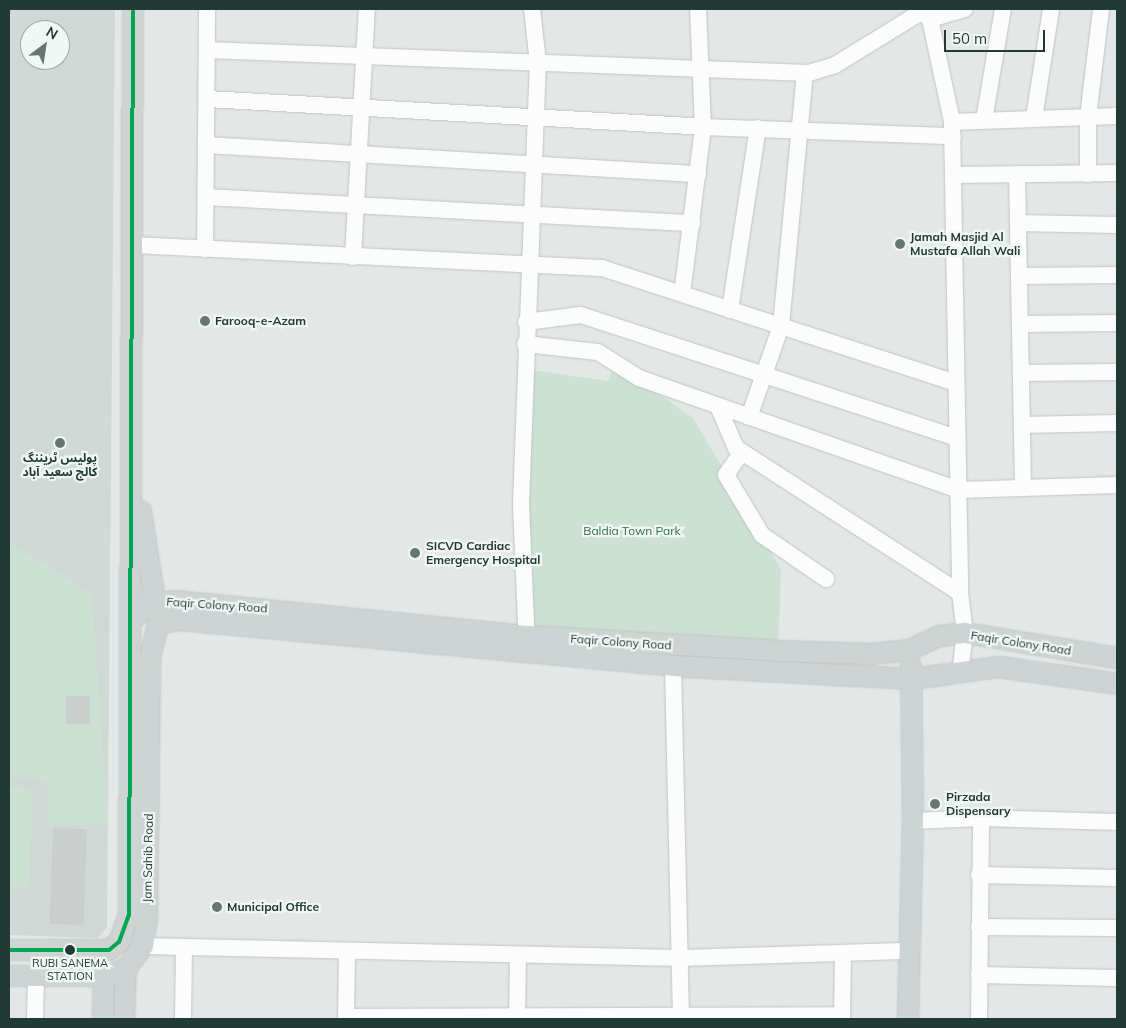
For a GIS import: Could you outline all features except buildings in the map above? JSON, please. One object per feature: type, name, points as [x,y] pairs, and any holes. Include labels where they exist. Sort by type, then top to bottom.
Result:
[{"type":"main road","points":[[130,623],[134,465],[131,245],[133,9]]},
{"type":"main road","name":"Jam Sahib Road","points":[[126,968],[143,946],[147,918],[150,657],[158,624],[134,465]]},
{"type":"main road","name":"Faqir Colony Road","points":[[130,623],[139,609],[156,601],[527,645],[673,666],[912,679],[999,667],[1117,684]]},
{"type":"main road","name":"Faqir Colony Road","points":[[158,624],[181,620],[527,645],[871,654],[910,650],[939,636],[965,633],[1117,658]]},
{"type":"main road","name":"Jam Sahib Road","points":[[9,950],[109,950],[125,930],[129,915],[130,623]]},
{"type":"main road","points":[[908,1019],[913,821],[910,650]]},
{"type":"main road","points":[[9,976],[104,976],[126,968],[124,1019]]},
{"type":"main road","points":[[103,1019],[104,976]]},
{"type":"street","points":[[205,249],[207,9]]},
{"type":"street","points":[[353,257],[367,9]]},
{"type":"street","points":[[527,645],[521,503],[528,266],[538,63],[532,9]]},
{"type":"street","points":[[682,294],[703,127],[703,70],[698,9]]},
{"type":"street","points":[[207,50],[805,73],[835,65],[923,13],[965,9]]},
{"type":"street","points":[[984,120],[1003,9]]},
{"type":"street","points":[[1034,118],[1051,9]]},
{"type":"street","points":[[1088,174],[1088,117],[1101,9]]},
{"type":"street","points":[[923,13],[952,129],[956,438],[960,593],[965,633],[960,673]]},
{"type":"street","points":[[749,417],[781,326],[805,73]]},
{"type":"street","points":[[207,99],[703,127],[801,129],[952,129],[984,120],[1117,116]]},
{"type":"street","points":[[730,310],[758,128]]},
{"type":"street","points":[[206,145],[698,174]]},
{"type":"street","points":[[954,175],[1117,173]]},
{"type":"street","points":[[1017,174],[1023,488]]},
{"type":"street","points":[[206,197],[530,216],[692,223]]},
{"type":"street","points":[[1018,223],[1117,225]]},
{"type":"street","points":[[131,245],[528,266],[602,268],[955,383]]},
{"type":"street","points":[[1019,276],[1117,275]]},
{"type":"street","points":[[526,322],[581,315],[956,438]]},
{"type":"street","points":[[1020,324],[1117,323]]},
{"type":"street","points":[[526,344],[598,352],[639,378],[958,490],[1117,485]]},
{"type":"street","points":[[1021,373],[1117,372]]},
{"type":"street","points":[[718,406],[736,448],[960,593]]},
{"type":"street","points":[[1022,425],[1117,423]]},
{"type":"street","points":[[742,452],[726,475],[762,535],[826,578]]},
{"type":"street","points":[[673,666],[682,958],[681,1017]]},
{"type":"street","points":[[913,821],[981,818],[1117,822]]},
{"type":"street","points":[[978,1019],[981,818]]},
{"type":"street","points":[[979,875],[1117,878]]},
{"type":"street","points":[[979,927],[1117,928]]},
{"type":"street","points":[[143,946],[682,958],[909,952]]},
{"type":"street","points":[[183,1019],[184,948]]},
{"type":"street","points":[[347,952],[346,1018],[842,1017],[842,953]]},
{"type":"street","points":[[517,1018],[518,955]]},
{"type":"street","points":[[979,976],[1117,978]]},
{"type":"street","points":[[35,1019],[36,977]]},
{"type":"shaded area","name":"پولیس ٹریننگ کالج سعید آباد","points":[[9,9],[115,9],[107,927],[98,938],[9,935]]},
{"type":"green space","name":"Baldia Town Park","points":[[615,363],[693,418],[762,535],[781,570],[778,651],[528,636],[525,369],[608,381]]},
{"type":"green space","points":[[9,542],[92,594],[108,825],[47,825],[49,780],[9,777]]},
{"type":"green space","points":[[9,788],[33,789],[29,889],[9,888]]},
{"type":"transit line","points":[[9,950],[109,950],[119,942],[129,915],[133,9]]},
{"type":"place","name":"Jamah Masjid Al Mustafa Allah Wali","points":[[900,244]]},
{"type":"place","name":"Farooq-e-Azam","points":[[205,321]]},
{"type":"place","name":"پولیس ٹریننگ کالج سعید آباد","points":[[60,443]]},
{"type":"place","name":"SICVD Cardiac Emergency Hospital","points":[[415,553]]},
{"type":"place","name":"Pirzada Dispensary","points":[[935,804]]},
{"type":"place","name":"Municipal Office","points":[[217,907]]},
{"type":"place","name":"RUBI SANEMA STATION","points":[[70,950]]}]
